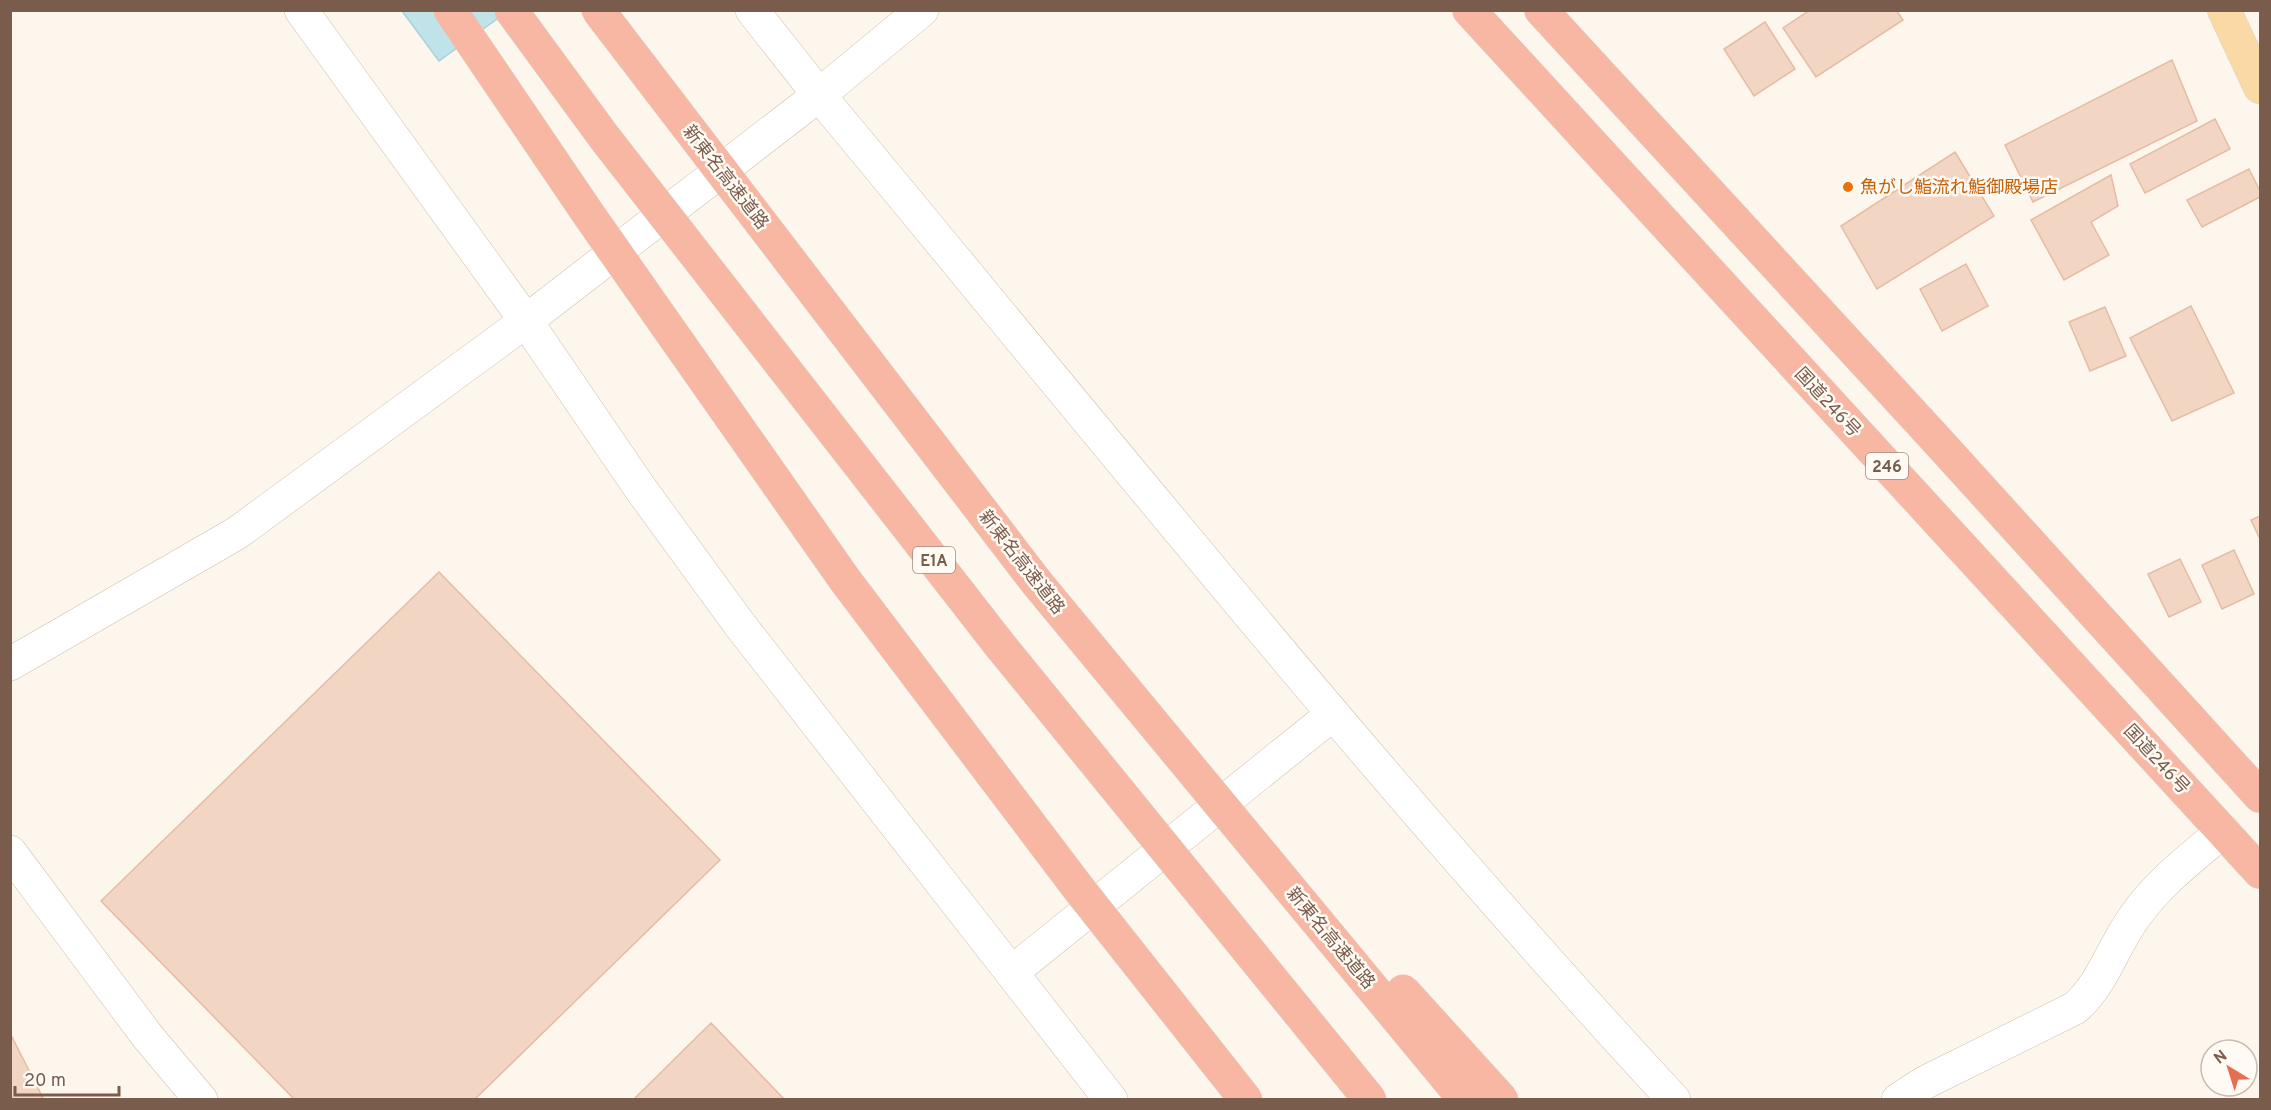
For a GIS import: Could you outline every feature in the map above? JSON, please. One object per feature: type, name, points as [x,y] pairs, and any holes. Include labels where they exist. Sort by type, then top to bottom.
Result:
[{"type":"highway","points":[[450,10],[589,215],[845,580],[1072,880],[1246,1100]]},
{"type":"highway","name":"E1A","points":[[511,10],[604,137],[992,635],[1370,1100]]},
{"type":"highway","name":"新東名高速道路","points":[[598,10],[1037,584],[1465,1100]]},
{"type":"highway","name":"国道246号","points":[[1469,10],[2260,872]]},
{"type":"highway","points":[[1541,10],[1925,427],[2260,796]]},
{"type":"highway","points":[[1037,584],[1502,1100]]},
{"type":"main road","points":[[2224,10],[2260,87]]},
{"type":"street","points":[[301,10],[526,321],[640,488],[740,625],[1111,1100]]},
{"type":"street","points":[[752,10],[819,95],[1333,714],[1526,936],[1674,1100]]},
{"type":"street","points":[[10,664],[237,533],[526,321],[819,95],[922,10]]},
{"type":"street","points":[[1012,972],[1333,714]]},
{"type":"street","points":[[1898,1100],[1924,1083],[2075,1008],[2088,997],[2123,934],[2150,896],[2223,831]]},
{"type":"street","points":[[10,852],[148,1037],[201,1100]]},
{"type":"water","points":[[402,11],[508,11],[439,61]]},
{"type":"building","points":[[1810,10],[1896,10],[1903,20],[1816,77],[1783,28]]},
{"type":"building","points":[[1765,22],[1795,69],[1754,96],[1724,49]]},
{"type":"building","points":[[2172,60],[2197,121],[2033,202],[2005,145]]},
{"type":"building","points":[[2215,119],[2230,149],[2145,193],[2130,164]]},
{"type":"building","points":[[1955,152],[1994,216],[1877,289],[1841,226]]},
{"type":"building","points":[[2249,169],[2260,191],[2260,197],[2202,227],[2187,200]]},
{"type":"building","points":[[2111,175],[2118,206],[2091,222],[2109,255],[2064,280],[2031,220]]},
{"type":"building","points":[[1966,264],[1988,306],[1942,331],[1920,289]]},
{"type":"building","points":[[2191,306],[2234,393],[2172,421],[2130,338]]},
{"type":"building","points":[[2105,307],[2126,356],[2090,371],[2069,322]]},
{"type":"building","points":[[2260,516],[2260,539],[2251,520]]},
{"type":"building","points":[[2234,550],[2254,594],[2222,609],[2202,565]]},
{"type":"building","points":[[2180,559],[2201,602],[2169,617],[2148,574]]},
{"type":"building","points":[[439,572],[720,860],[474,1100],[295,1100],[101,901]]},
{"type":"building","points":[[711,1023],[785,1100],[633,1100]]},
{"type":"building","points":[[10,1033],[44,1100],[10,1100]]},
{"type":"place","name":"魚がし鮨流れ鮨御殿場店","points":[[1848,187]]}]
